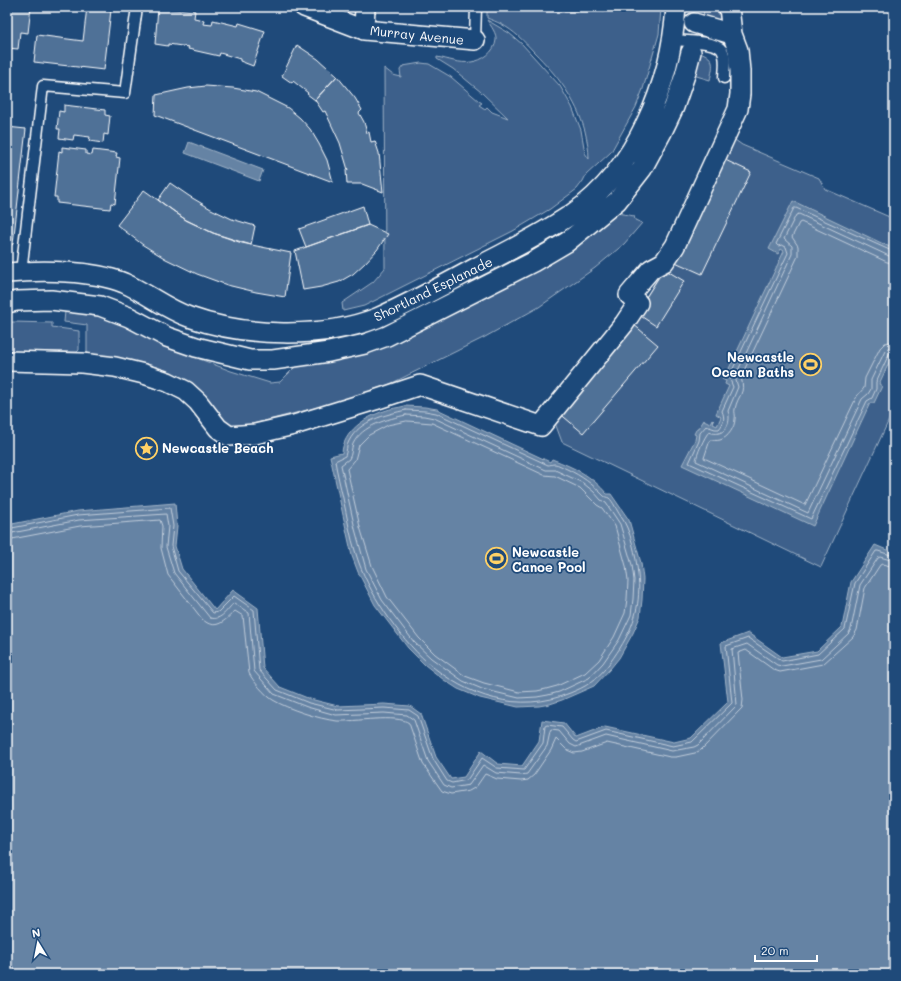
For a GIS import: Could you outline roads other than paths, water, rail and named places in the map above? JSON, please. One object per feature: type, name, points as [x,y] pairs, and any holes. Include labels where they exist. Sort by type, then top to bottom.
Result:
[{"type":"street","name":"Murray Avenue","points":[[304,7],[364,30],[475,40]]},
{"type":"street","points":[[364,30],[365,7]]},
{"type":"street","name":"Shortland Esplanade","points":[[14,273],[59,272],[94,275],[124,283],[188,316],[211,324],[242,331],[317,332],[361,324],[394,310],[508,252],[573,213],[604,186],[633,147],[651,113],[663,83],[673,40],[676,7]]},
{"type":"street","points":[[7,361],[82,363],[115,367],[168,382],[186,392],[198,402],[218,428],[229,436],[255,434],[294,425],[420,385],[542,426],[624,324],[635,308],[638,303],[629,295],[651,269],[664,262],[675,246],[738,109],[740,94],[740,71],[738,50],[732,34],[729,7]]},
{"type":"street","points":[[695,20],[732,34]]},
{"type":"street","points":[[7,303],[17,301],[51,300],[100,306],[128,317],[167,337],[196,347],[250,360],[274,360],[329,352],[365,344],[386,336],[533,262],[567,242],[617,201],[642,170],[662,132],[674,107],[691,52]]},
{"type":"lane","points":[[14,273],[43,86],[125,93],[137,7]]},
{"type":"lane","name":"Murray Avenue","points":[[475,40],[476,7]]},
{"type":"lane","points":[[673,40],[708,44],[722,50],[725,65],[724,78]]},
{"type":"water","points":[[189,142],[263,170],[259,181],[185,153]]},
{"type":"water","name":"Newcastle Ocean Baths","points":[[793,201],[894,249],[894,352],[879,384],[882,386],[874,403],[870,403],[813,526],[682,465],[695,440],[696,435],[694,434],[697,428],[699,428],[704,420],[710,423],[712,419],[714,421],[713,424],[717,426],[721,417],[716,414],[729,386],[725,384],[726,381],[722,379],[726,375],[784,251],[781,249],[778,254],[769,249]]},
{"type":"water","name":"Newcastle Canoe Pool","points":[[405,406],[437,409],[550,462],[552,459],[575,469],[589,477],[607,494],[611,494],[629,520],[641,563],[643,579],[640,617],[619,658],[594,686],[562,700],[539,706],[518,707],[480,698],[458,689],[425,665],[408,648],[375,605],[358,572],[352,556],[330,456],[342,453],[346,438],[356,426],[363,421],[387,410]]},
{"type":"water","points":[[175,503],[177,526],[175,546],[182,569],[215,610],[233,590],[258,608],[263,668],[280,687],[310,699],[338,706],[384,704],[410,706],[421,714],[436,757],[451,779],[464,777],[481,751],[498,764],[522,766],[539,741],[542,720],[564,723],[576,738],[605,727],[674,742],[691,738],[728,702],[721,643],[748,633],[782,657],[817,651],[842,627],[851,582],[875,545],[894,553],[894,974],[7,974],[7,525],[78,511]]},
{"type":"place","name":"Newcastle Ocean Baths","points":[[810,364]]},
{"type":"place","name":"Newcastle Beach","points":[[147,448]]},
{"type":"place","name":"Newcastle Canoe Pool","points":[[496,559]]}]
